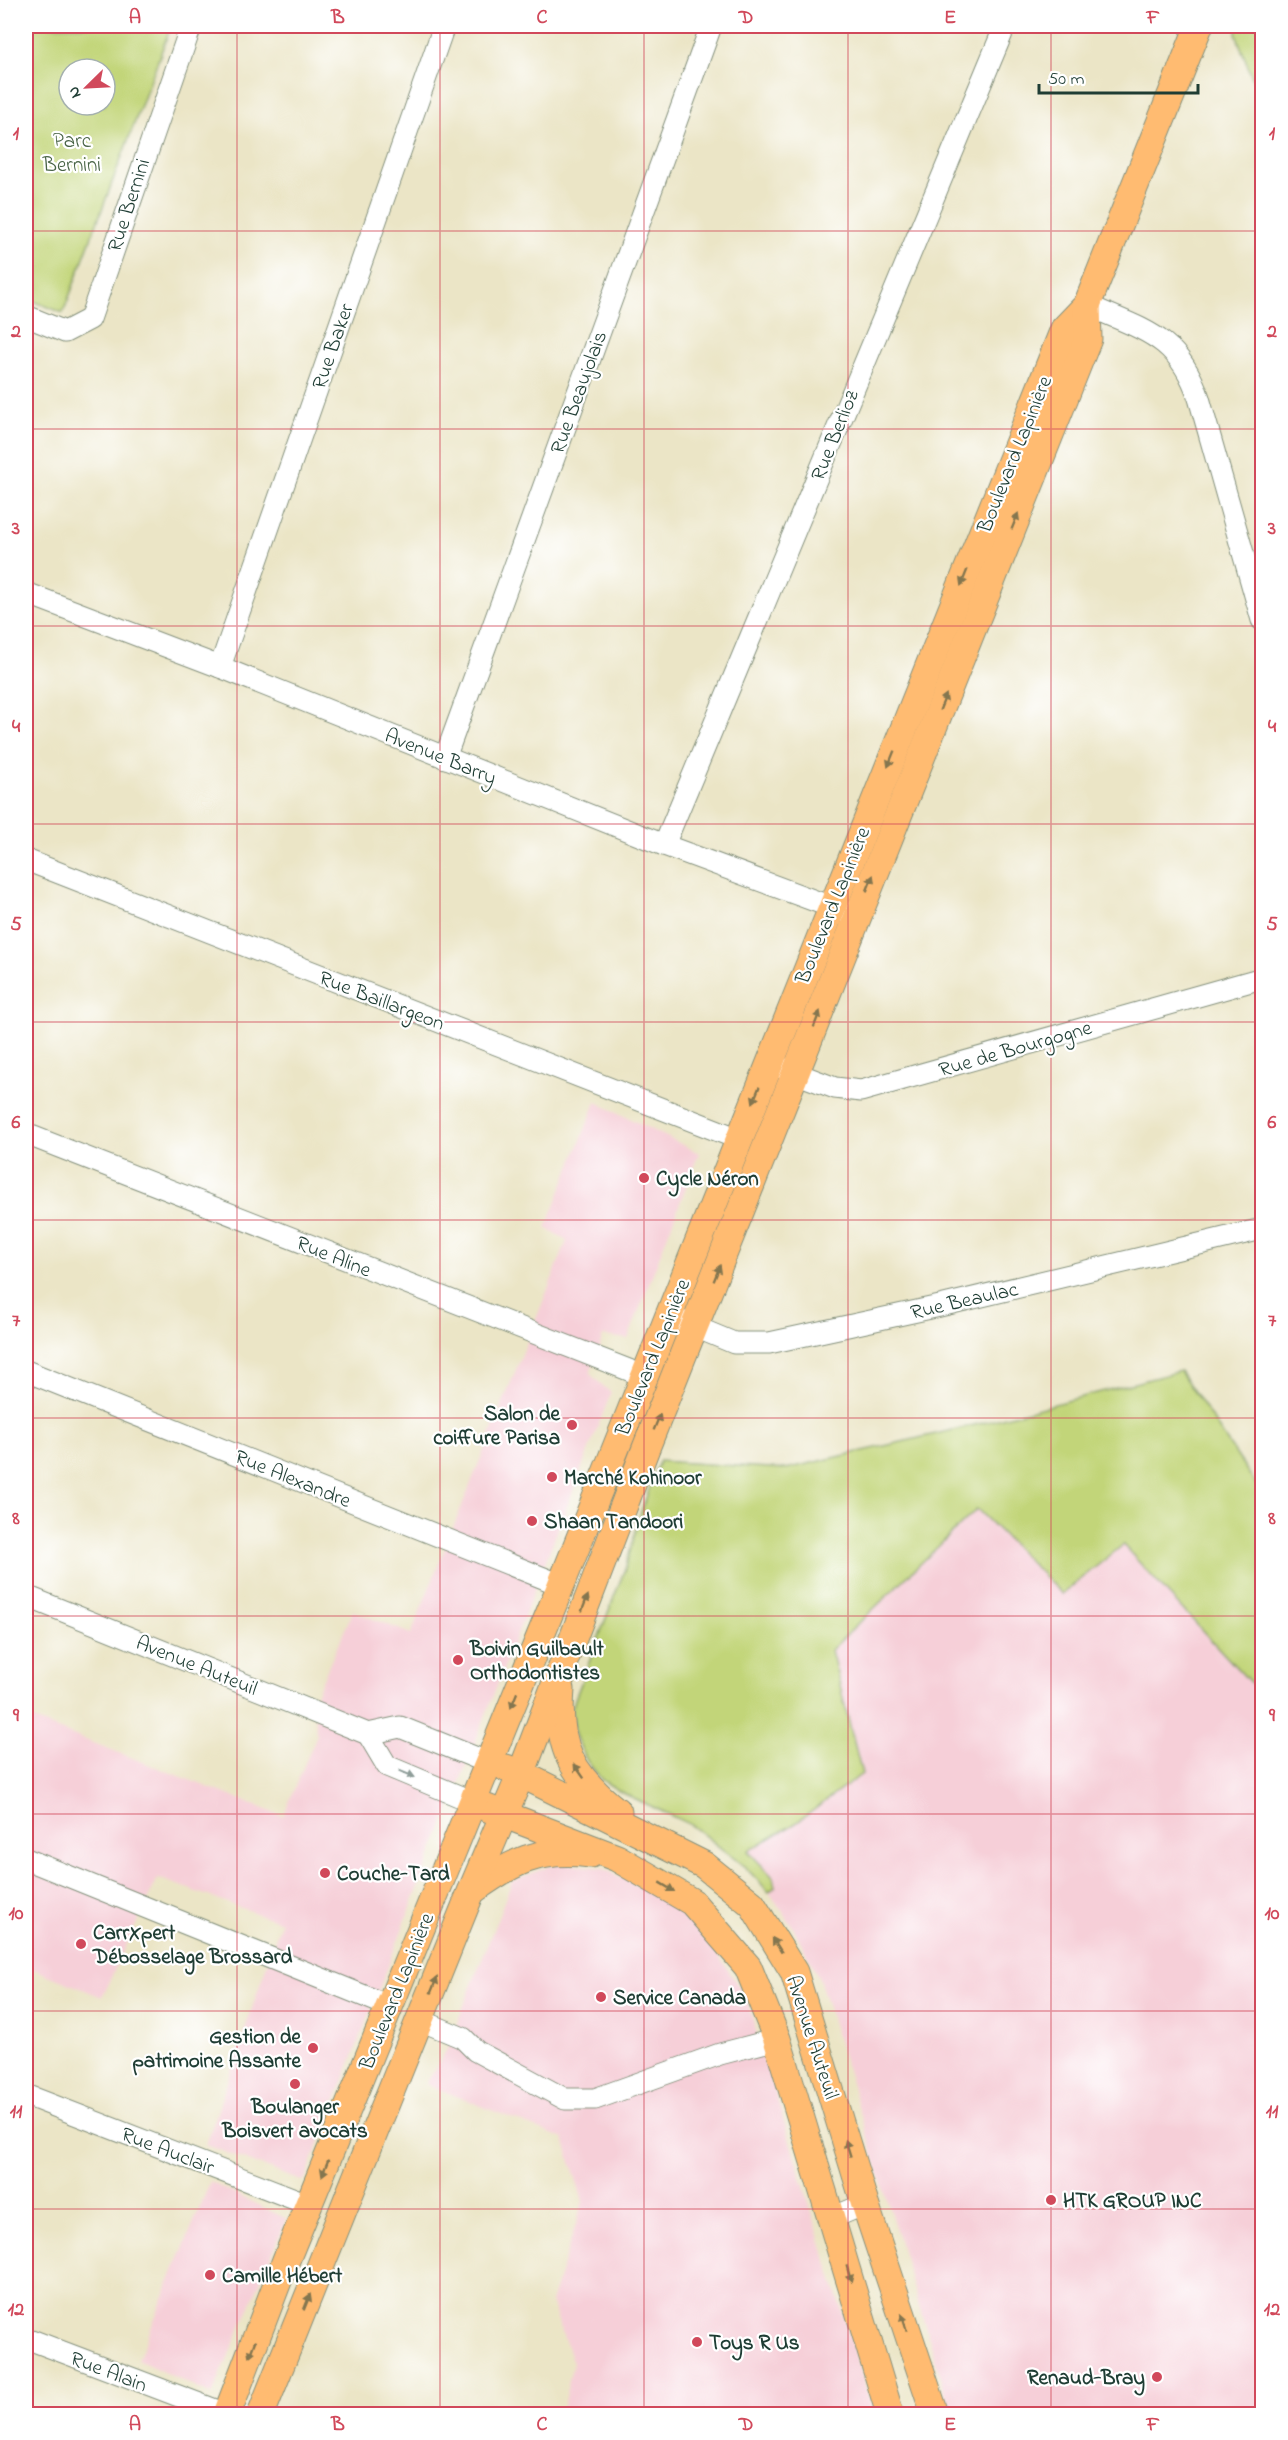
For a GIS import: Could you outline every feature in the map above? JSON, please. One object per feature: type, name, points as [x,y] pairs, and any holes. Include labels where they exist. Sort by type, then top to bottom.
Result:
[{"type":"main road","name":"Boulevard Lapinière","points":[[227,2415],[389,2006],[561,1585],[1064,329],[1087,305],[1199,26]]},
{"type":"main road","name":"Boulevard Lapinière","points":[[261,2415],[471,1892],[521,1774],[564,1657],[1088,339],[1087,305]]},
{"type":"main road","points":[[564,1657],[558,1719],[568,1755],[580,1774],[600,1797],[652,1839]]},
{"type":"main road","name":"Avenue Auteuil","points":[[489,1763],[521,1774],[704,1865],[752,1904],[794,1972],[865,2204],[935,2415]]},
{"type":"main road","name":"Avenue Auteuil","points":[[473,1802],[617,1858],[692,1902],[748,1967],[777,2039],[890,2415]]},
{"type":"main road","points":[[471,1892],[513,1862],[572,1852],[617,1858]]},
{"type":"street","name":"Rue Bernini","points":[[26,316],[65,332],[90,319],[191,26]]},
{"type":"street","name":"Rue Baker","points":[[220,667],[444,26]]},
{"type":"street","name":"Rue Beaujolais","points":[[445,758],[711,26]]},
{"type":"street","name":"Rue Berlioz","points":[[664,845],[1005,26]]},
{"type":"street","points":[[1087,305],[1161,340],[1176,351],[1190,373],[1263,620]]},
{"type":"street","name":"Avenue Barry","points":[[26,593],[220,667],[664,845],[857,917]]},
{"type":"street","name":"Rue Baillargeon","points":[[26,860],[739,1139]]},
{"type":"street","name":"Rue de Bourgogne","points":[[769,1063],[843,1090],[861,1091],[1263,978]]},
{"type":"street","name":"Rue Aline","points":[[26,1134],[644,1376]]},
{"type":"street","name":"Rue Beaulac","points":[[668,1316],[741,1345],[769,1343],[940,1306],[1263,1229]]},
{"type":"street","name":"Rue Alexandre","points":[[26,1371],[561,1585]]},
{"type":"street","name":"Avenue Auteuil","points":[[26,1596],[369,1734],[400,1727],[489,1763]]},
{"type":"street","name":"Avenue Auteuil","points":[[369,1734],[387,1766],[473,1802]]},
{"type":"street","points":[[26,1859],[389,2006]]},
{"type":"street","points":[[420,2020],[463,2038],[476,2051],[565,2099],[595,2099],[720,2054],[777,2039]]},
{"type":"street","name":"Rue Auclair","points":[[26,2096],[310,2205]]},
{"type":"street","points":[[832,2218],[865,2204]]},
{"type":"street","name":"Rue Alain","points":[[26,2338],[227,2415]]},
{"type":"shaded area","points":[[596,1102],[699,1153],[628,1339],[603,1336],[590,1374],[611,1393],[304,2182],[206,2145],[281,1922],[158,1878],[102,1997],[26,1966],[26,1717],[283,1816],[316,1737],[315,1697],[353,1611],[411,1634],[567,1241],[546,1228]]},
{"type":"shaded area","points":[[1180,1371],[1262,1493],[1262,2414],[952,2414],[819,1978],[793,1927],[769,1892],[745,1867],[690,1825],[621,1792],[602,1780],[575,1699],[626,1566],[640,1515],[659,1461],[786,1469],[983,1423]]},
{"type":"shaded area","points":[[558,1863],[602,1868],[668,1901],[708,1939],[746,1998],[874,2414],[561,2414],[573,2363],[551,2302],[583,2202],[564,2139],[426,2084],[447,2049],[512,1881]]},
{"type":"shaded area","points":[[210,2182],[287,2219],[212,2395],[138,2360]]},
{"type":"green space","name":"Parc Bernini","points":[[26,26],[171,26],[63,313],[26,298]]},
{"type":"green space","points":[[1239,26],[1262,26],[1262,104],[1236,34]]},
{"type":"green space","points":[[1180,1371],[1262,1493],[1262,1695],[1123,1545],[1062,1594],[977,1509],[831,1650],[862,1774],[796,1823],[748,1851],[773,1877],[775,1887],[769,1892],[745,1867],[691,1825],[621,1792],[602,1780],[587,1761],[575,1735],[572,1709],[626,1566],[640,1515],[659,1461],[786,1469],[983,1423]]},
{"type":"place","name":"Cycle Néron","points":[[644,1178]]},
{"type":"place","name":"Salon de coiffure Parisa","points":[[572,1425]]},
{"type":"place","name":"Marché Kohinoor","points":[[552,1477]]},
{"type":"place","name":"Shaan Tandoori","points":[[532,1521]]},
{"type":"place","name":"Boivin Guilbault Orthodontistes","points":[[458,1660]]},
{"type":"place","name":"Couche-Tard","points":[[325,1873]]},
{"type":"place","name":"CarrXpert Débosselage Brossard","points":[[81,1944]]},
{"type":"place","name":"Service Canada","points":[[601,1997]]},
{"type":"place","name":"Gestion de patrimoine Assante","points":[[313,2048]]},
{"type":"place","name":"Boulanger Boisvert avocats","points":[[295,2084]]},
{"type":"place","name":"HTK GROUP INC","points":[[1051,2200]]},
{"type":"place","name":"Camille Hébert","points":[[210,2275]]},
{"type":"place","name":"Toys R Us","points":[[697,2342]]},
{"type":"place","name":"Renaud-Bray","points":[[1157,2377]]}]
